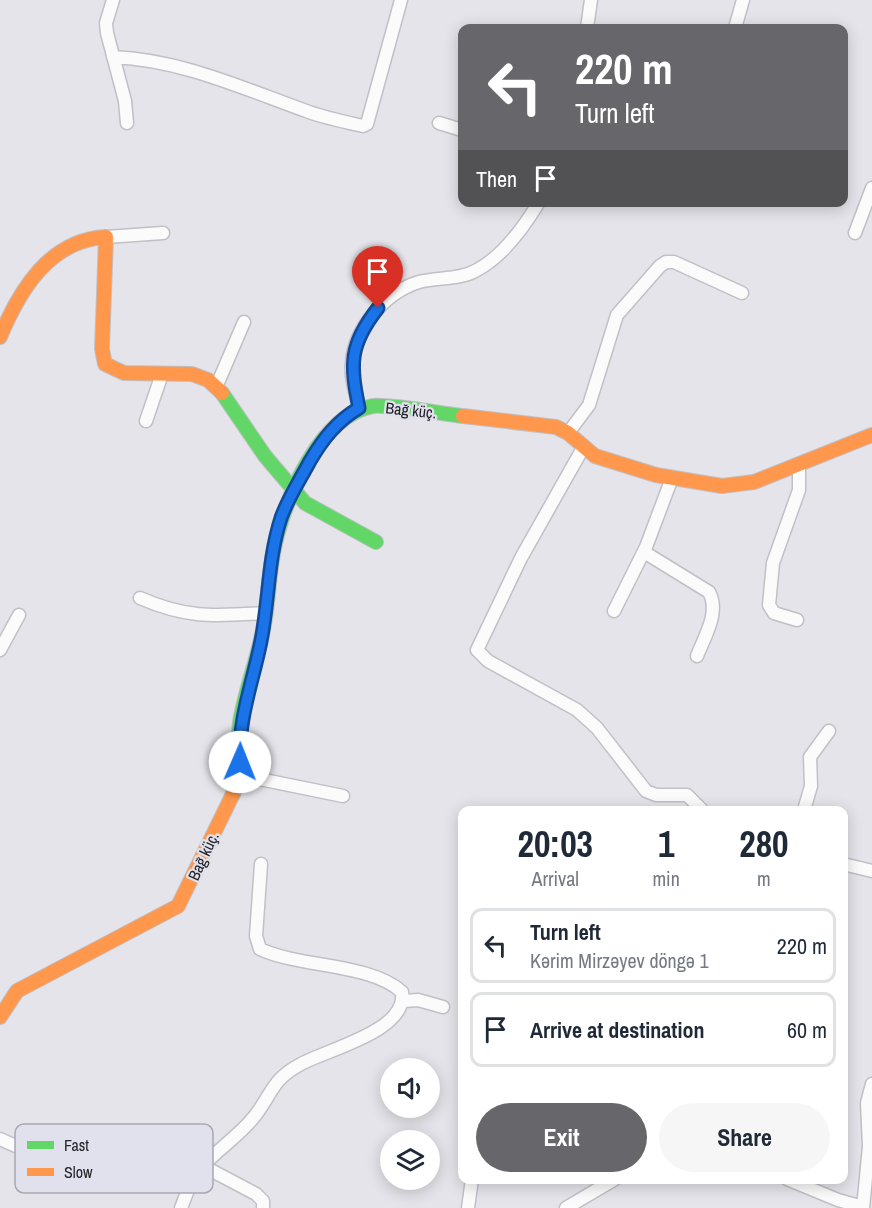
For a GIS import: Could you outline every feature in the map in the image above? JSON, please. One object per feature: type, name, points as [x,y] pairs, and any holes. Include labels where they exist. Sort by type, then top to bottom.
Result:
[{"type":"street","points":[[113,0],[106,23],[125,101],[127,123]]},
{"type":"street","points":[[113,57],[169,63],[195,70],[311,113],[363,126],[367,124],[401,0]]},
{"type":"street","points":[[588,24],[591,0]]},
{"type":"street","points":[[736,24],[743,0]]},
{"type":"street","points":[[439,123],[458,129]]},
{"type":"street","points":[[855,233],[872,188]]},
{"type":"street","points":[[359,408],[351,362],[359,336],[378,308],[418,282],[466,275],[484,266],[527,222],[536,207]]},
{"type":"street","points":[[0,337],[17,296],[26,284],[54,256],[82,237],[163,233]]},
{"type":"street","points":[[106,237],[102,358],[110,368],[124,373],[192,374],[217,386],[264,456],[283,474],[305,503],[376,542]]},
{"type":"street","points":[[568,433],[589,405],[617,315],[660,266],[666,262],[674,262],[742,294]]},
{"type":"street","points":[[217,386],[244,321]]},
{"type":"street","points":[[146,421],[162,375]]},
{"type":"street","name":"Bağ küç.","points":[[0,1017],[16,991],[137,927],[169,913],[178,906],[234,792],[240,775],[240,725],[266,613],[274,543],[293,490],[335,425],[359,408],[374,406],[536,423],[568,433],[583,448],[610,461],[672,478],[722,486],[741,485],[799,465],[872,435]]},
{"type":"street","points":[[583,448],[521,558],[477,650],[488,661],[577,710],[597,728],[645,791],[656,795],[687,795],[698,806]]},
{"type":"street","points":[[797,620],[774,613],[769,605],[773,563],[799,490],[799,465]]},
{"type":"street","points":[[614,611],[644,552],[672,478]]},
{"type":"street","points":[[644,552],[709,592],[714,601],[714,612],[697,656]]},
{"type":"street","points":[[140,597],[184,614],[212,616],[266,613]]},
{"type":"street","points":[[0,650],[19,615]]},
{"type":"street","points":[[805,806],[811,786],[810,757],[829,731]]},
{"type":"street","points":[[240,775],[343,796]]},
{"type":"street","points":[[213,1157],[254,1116],[273,1084],[282,1075],[302,1063],[385,1025],[404,1001],[402,992],[384,980],[287,959],[260,949],[256,936],[261,864]]},
{"type":"street","points":[[848,865],[872,870]]},
{"type":"street","points":[[404,1001],[418,1000],[443,1007]]},
{"type":"street","points":[[799,1184],[863,1208],[870,1146],[867,1103],[872,1084]]},
{"type":"street","points":[[0,1139],[15,1146]]},
{"type":"street","points":[[213,1172],[256,1194],[263,1201],[263,1208]]},
{"type":"street","points":[[468,1208],[471,1184]]},
{"type":"street","points":[[566,1208],[607,1184]]},
{"type":"street","points":[[180,1208],[187,1193]]},
{"type":"traffic: fast","points":[[222,393],[265,456],[305,503],[376,542]]},
{"type":"traffic: fast","points":[[233,794],[238,768],[240,722],[263,630],[275,544],[287,505],[308,462],[321,442],[337,425],[354,413],[373,406],[463,416]]},
{"type":"traffic: slow","points":[[0,337],[28,285],[53,257],[86,240],[106,237],[102,349],[105,364],[124,373],[192,374],[208,380],[222,393]]},
{"type":"traffic: slow","points":[[463,416],[556,427],[568,433],[595,456],[656,475],[722,486],[754,482],[872,435]]},
{"type":"traffic: slow","points":[[0,1017],[17,991],[178,906],[233,794]]},
{"type":"route","points":[[240,762],[240,725],[244,702],[259,653],[274,543],[293,490],[319,447],[335,425],[359,408],[351,362],[359,336],[378,308]]}]
